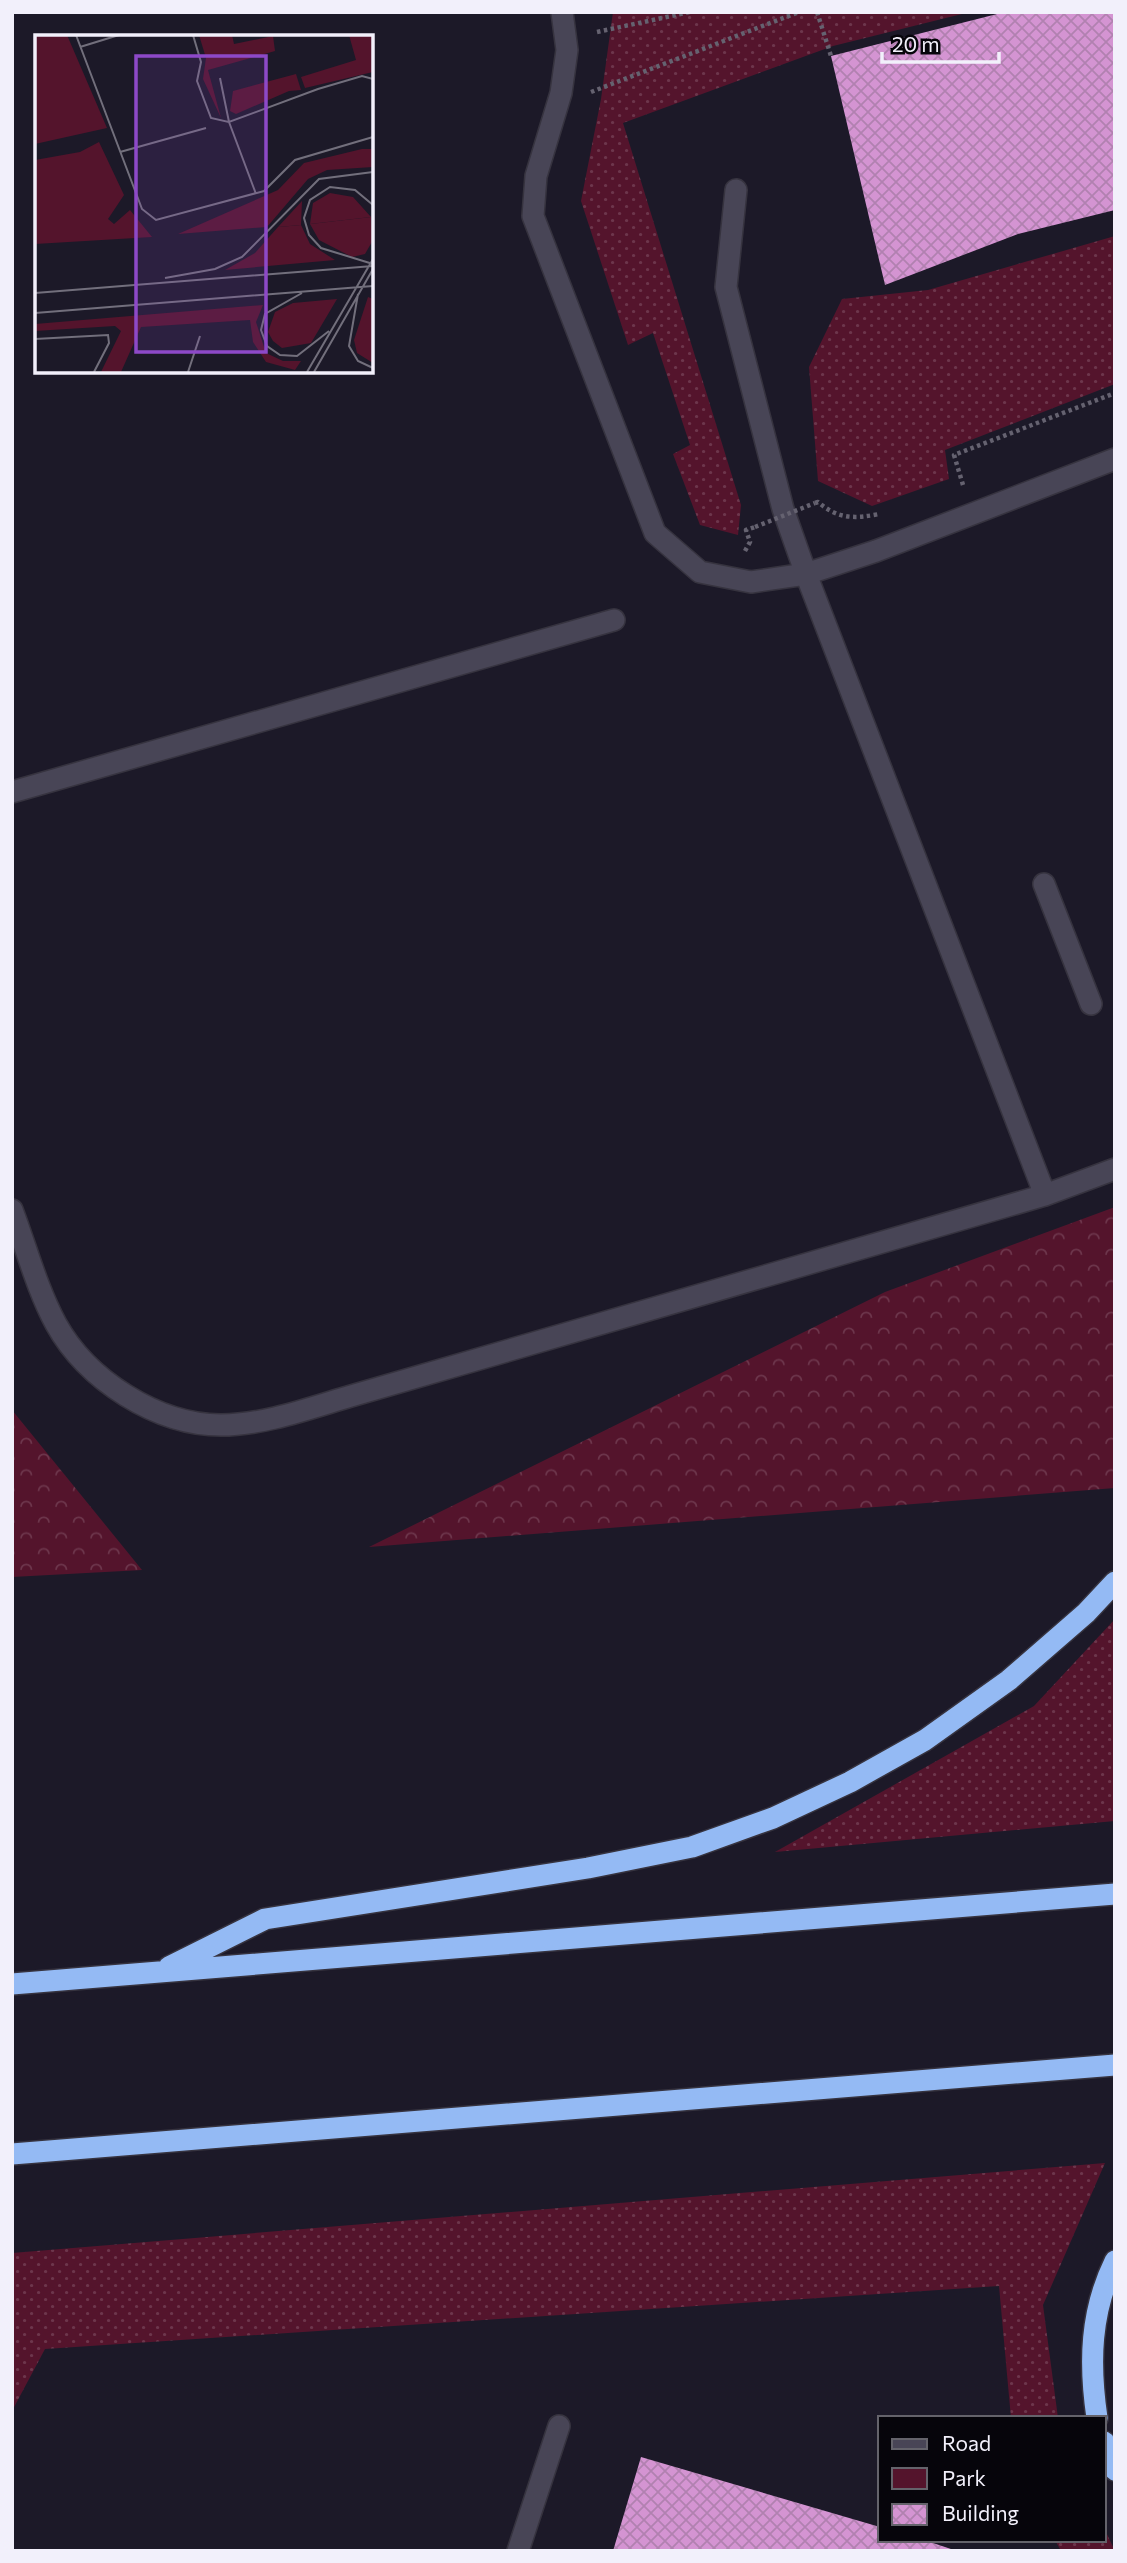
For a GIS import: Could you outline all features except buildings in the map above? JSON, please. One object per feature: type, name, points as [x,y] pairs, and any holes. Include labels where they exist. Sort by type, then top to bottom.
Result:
[{"type":"highway","points":[[159,1972],[265,1919],[588,1868],[692,1847],[773,1818],[850,1782],[925,1740],[1009,1680],[1086,1613],[1115,1583]]},
{"type":"highway","points":[[12,1984],[1115,1894]]},
{"type":"highway","points":[[12,2154],[1115,2065]]},
{"type":"highway","points":[[1097,2416],[1091,2375],[1093,2328],[1104,2283],[1115,2261]]},
{"type":"highway","points":[[1106,2447],[1115,2470]]},
{"type":"lane","points":[[562,12],[567,51],[562,83],[536,176],[534,216],[655,533],[700,572],[751,582],[806,574],[888,547],[1115,458]]},
{"type":"lane","points":[[736,190],[726,287],[783,509],[1045,1195]]},
{"type":"lane","points":[[12,792],[614,620]]},
{"type":"lane","points":[[1044,884],[1091,1004]]},
{"type":"lane","points":[[12,1210],[56,1324],[92,1370],[132,1399],[176,1419],[222,1425],[292,1413],[1045,1195],[1115,1169]]},
{"type":"lane","points":[[518,2551],[559,2427]]},
{"type":"path","points":[[597,32],[690,12]]},
{"type":"path","points":[[590,92],[799,12]]},
{"type":"path","points":[[817,12],[831,56]]},
{"type":"path","points":[[596,22],[597,42]]},
{"type":"path","points":[[586,103],[592,82]]},
{"type":"path","points":[[952,489],[964,484],[954,455],[1115,393]]},
{"type":"path","points":[[737,551],[747,551],[750,542],[746,530],[818,502],[833,514],[845,518],[886,512]]},
{"type":"green space","points":[[613,12],[970,12],[833,46],[623,123],[741,505],[738,535],[700,525],[673,454],[690,445],[653,333],[628,345],[581,201],[601,99]]},
{"type":"green space","points":[[1115,236],[1115,384],[945,450],[949,479],[872,506],[818,481],[809,367],[842,299],[928,290]]},
{"type":"green space","points":[[1115,1207],[1115,1488],[369,1547],[885,1292]]},
{"type":"green space","points":[[12,1410],[142,1570],[12,1577]]},
{"type":"green space","points":[[1115,1619],[1115,1821],[775,1852],[1034,1706]]},
{"type":"green space","points":[[1105,2163],[1043,2305],[1058,2416],[1011,2416],[999,2286],[45,2349],[12,2411],[12,2253]]},
{"type":"green space","points":[[1106,2532],[1115,2551],[1061,2551],[1056,2542],[1106,2542]]}]
